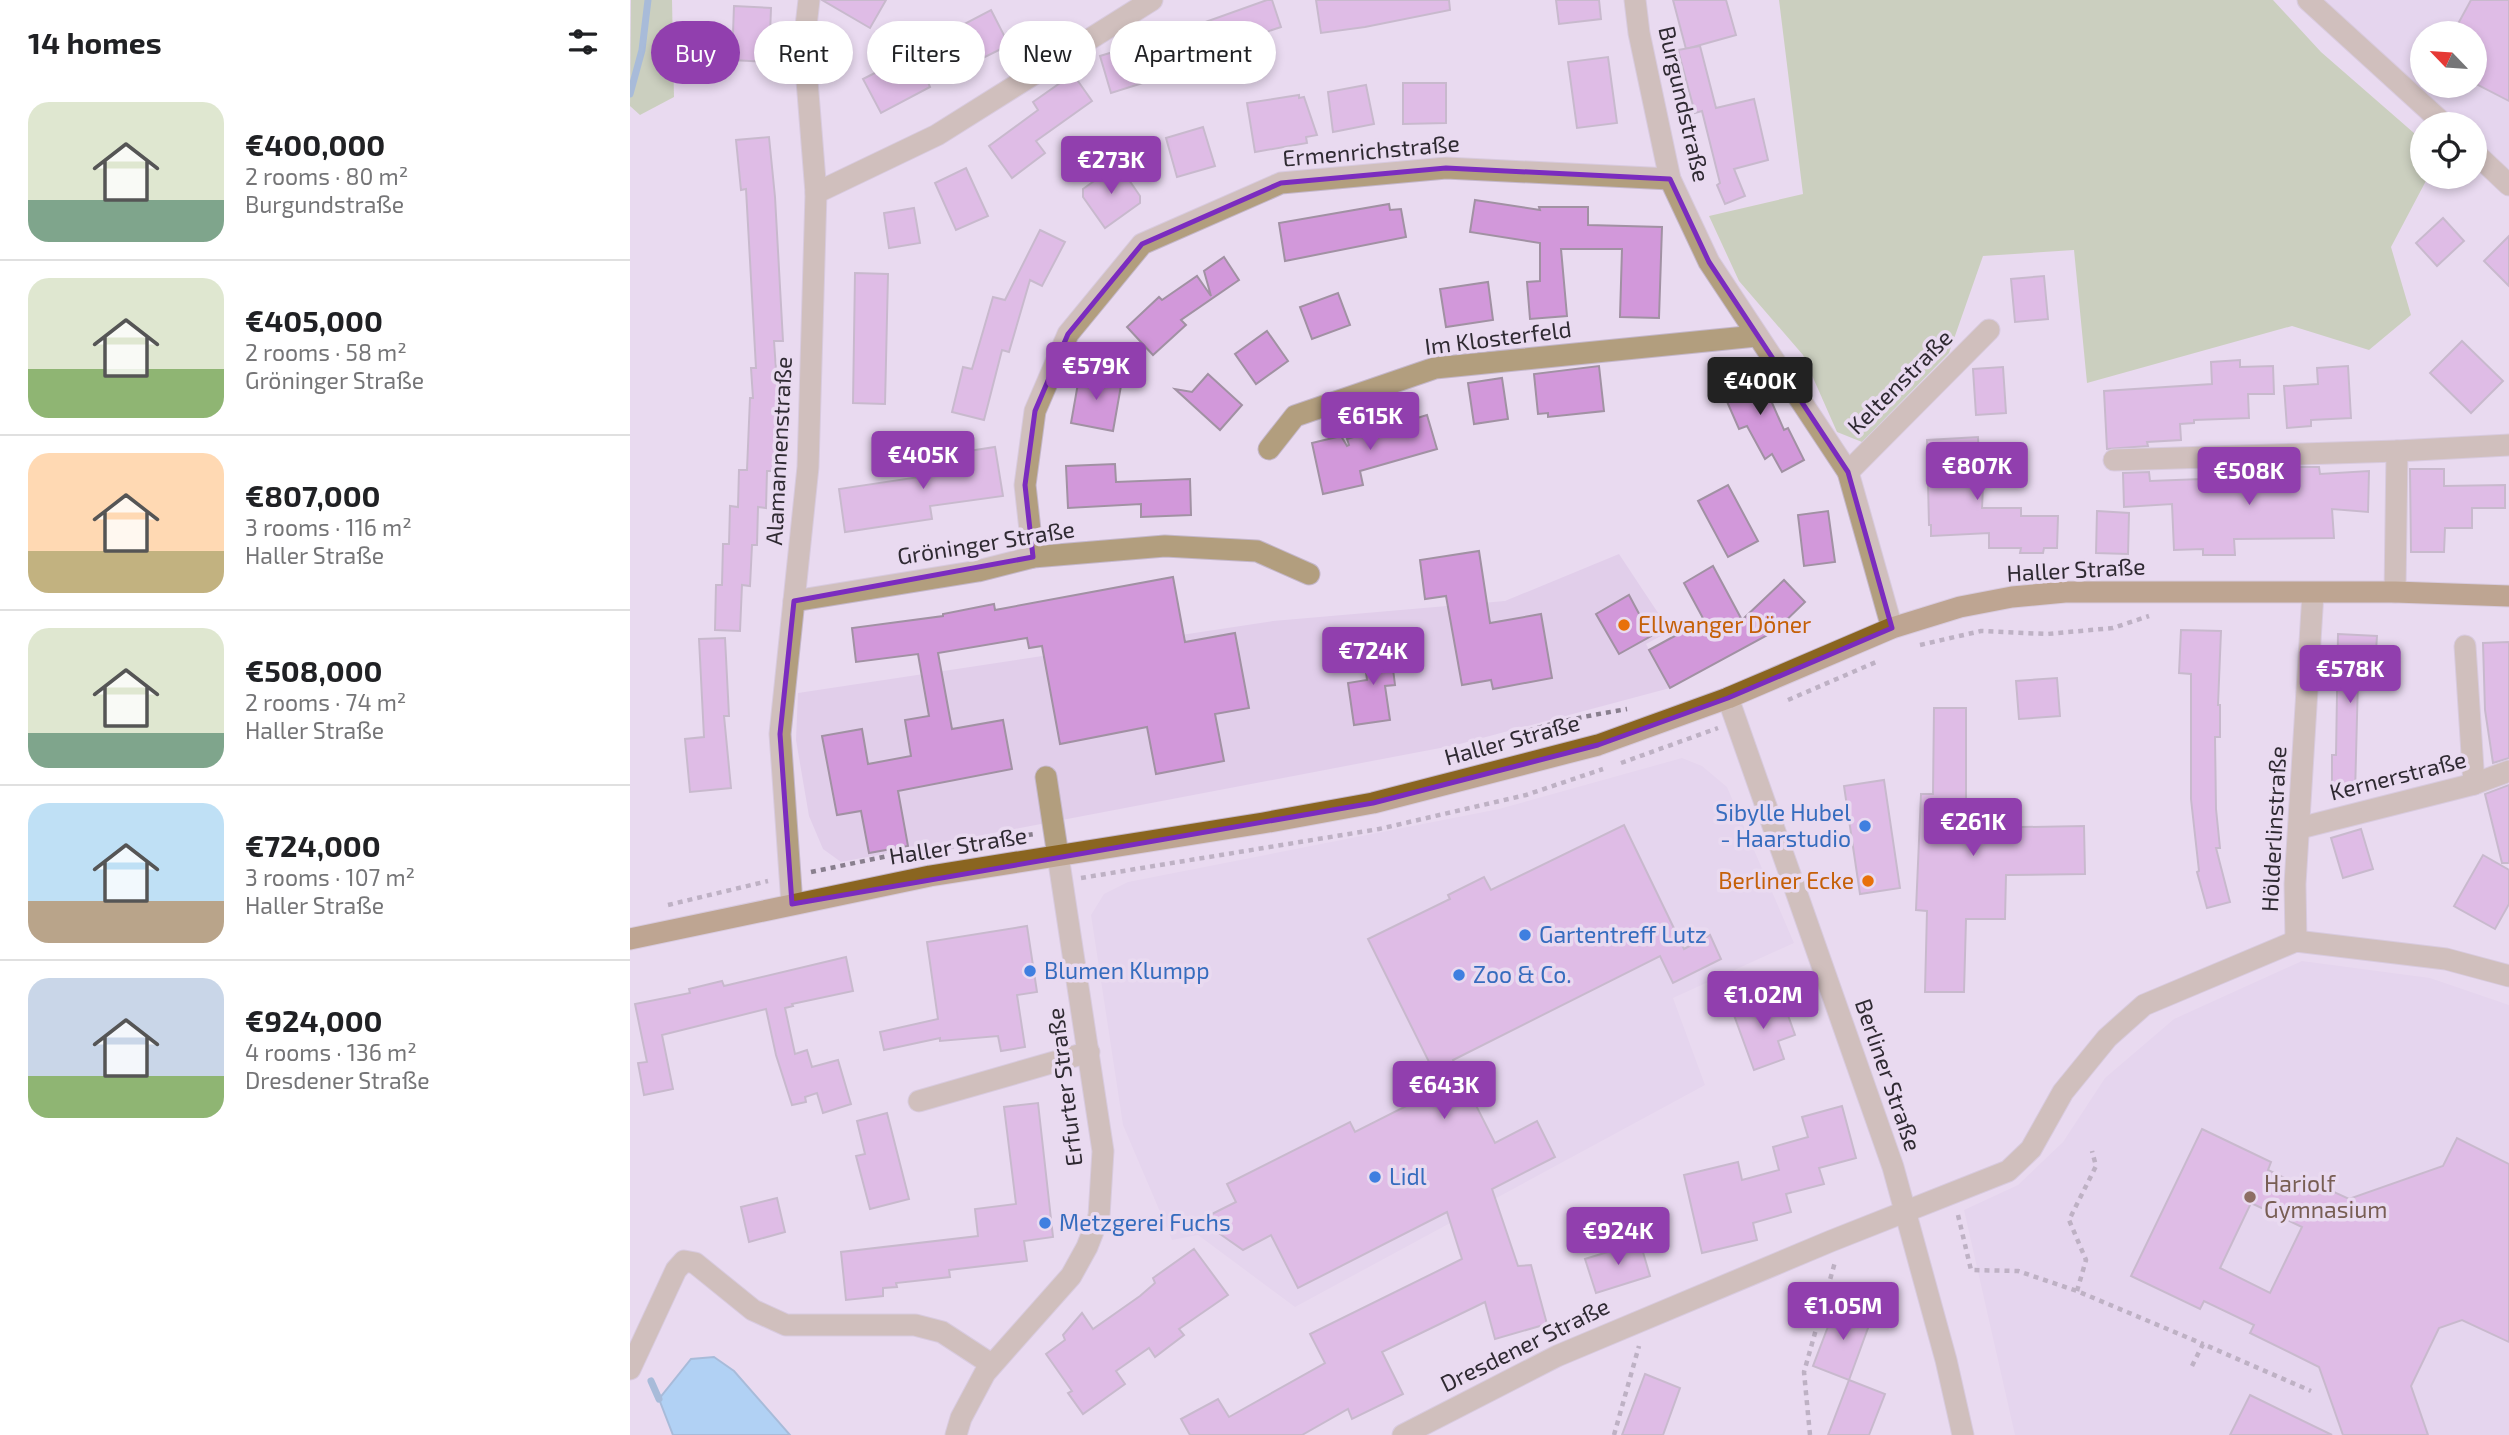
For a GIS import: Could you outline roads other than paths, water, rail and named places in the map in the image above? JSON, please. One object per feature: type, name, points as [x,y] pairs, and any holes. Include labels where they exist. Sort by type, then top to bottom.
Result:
[{"type":"main road","name":"Haller Straße","points":[[630,939],[930,876],[1373,803],[1598,745],[1728,698],[1892,628],[1960,607],[2012,597],[2065,592],[2395,592],[2509,596]]},
{"type":"street","name":"Alamannenstraße","points":[[792,904],[780,734],[808,467],[816,194],[804,43],[809,0]]},
{"type":"street","points":[[816,194],[937,135],[1152,0]]},
{"type":"street","name":"Burgundstraße","points":[[1635,0],[1639,33],[1670,179],[1709,262],[1848,472],[1892,628]]},
{"type":"street","points":[[2308,0],[2431,112]]},
{"type":"street","points":[[2487,164],[2509,184]]},
{"type":"street","name":"Ermenrichstraße","points":[[1033,557],[1025,485],[1035,411],[1068,334],[1142,244],[1281,183],[1446,167],[1670,179]]},
{"type":"street","name":"Keltenstraße","points":[[1848,472],[1989,330]]},
{"type":"street","name":"Im Klosterfeld","points":[[1269,449],[1295,416],[1436,368],[1756,336]]},
{"type":"street","points":[[2114,460],[2509,445]]},
{"type":"street","points":[[2395,592],[2398,451]]},
{"type":"street","name":"Gröninger Straße","points":[[794,601],[978,571],[1033,557],[1165,545],[1257,551],[1309,573]]},
{"type":"street","name":"Hölderlinstraße","points":[[2296,941],[2295,884],[2314,593]]},
{"type":"street","points":[[2465,646],[2474,784]]},
{"type":"street","name":"Berliner Straße","points":[[1728,698],[1893,1167],[1946,1360],[1963,1435]]},
{"type":"street","name":"Kernerstraße","points":[[2300,828],[2474,784],[2509,771]]},
{"type":"street","name":"Erfurter Straße","points":[[956,1435],[961,1418],[991,1364],[1071,1276],[1087,1247],[1099,1216],[1103,1151],[1046,777]]},
{"type":"street","points":[[2296,941],[2446,959],[2509,976]]},
{"type":"street","name":"Dresdener Straße","points":[[1403,1435],[1557,1356],[1831,1241],[2008,1171],[2031,1149],[2063,1093],[2107,1038],[2144,1005],[2296,941]]},
{"type":"street","points":[[919,1101],[1089,1052]]},
{"type":"street","points":[[630,1368],[676,1270],[684,1261],[695,1263],[753,1310],[786,1325],[915,1325],[942,1332],[991,1364]]},
{"type":"water","points":[[714,1357],[734,1371],[790,1435],[673,1435],[659,1399],[691,1359]]},
{"type":"waterway","points":[[630,94],[642,50],[648,0]]},
{"type":"waterway","points":[[651,1381],[659,1399]]},
{"type":"place","name":"Ellwanger Döner","points":[[1624,625]]},
{"type":"place","name":"Sibylle Hubel - Haarstudio","points":[[1865,826]]},
{"type":"place","name":"Berliner Ecke","points":[[1868,881]]},
{"type":"place","name":"Gartentreff Lutz","points":[[1525,935]]},
{"type":"place","name":"Blumen Klumpp","points":[[1030,971]]},
{"type":"place","name":"Zoo & Co.","points":[[1459,975]]},
{"type":"place","name":"Lidl","points":[[1375,1177]]},
{"type":"place","name":"Hariolf Gymnasium","points":[[2250,1197]]},
{"type":"place","name":"Metzgerei Fuchs","points":[[1045,1223]]}]
